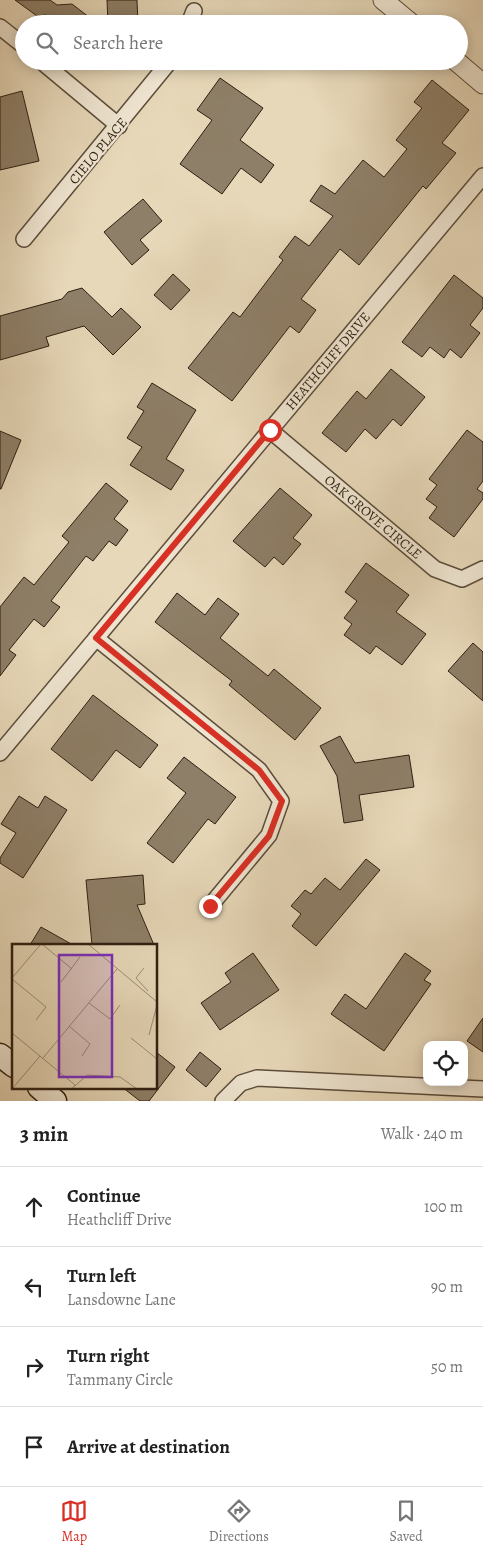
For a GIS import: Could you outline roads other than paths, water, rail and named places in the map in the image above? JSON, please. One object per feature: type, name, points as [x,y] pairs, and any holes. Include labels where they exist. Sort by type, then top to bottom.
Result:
[{"type":"main road","points":[[0,1055],[12,1064]]},
{"type":"main road","points":[[39,1088],[55,1101]]},
{"type":"street","points":[[383,0],[401,15]]},
{"type":"street","points":[[0,27],[15,39]]},
{"type":"street","points":[[52,70],[119,126]]},
{"type":"street","name":"CIELO PLACE","points":[[24,239],[119,126],[163,70]]},
{"type":"street","points":[[467,70],[483,84]]},
{"type":"street","name":"HEATHCLIFF DRIVE","points":[[0,753],[483,176]]},
{"type":"street","name":"OAK GROVE CIRCLE","points":[[270,430],[435,569],[462,579],[483,568]]},
{"type":"street","points":[[96,638],[259,770],[282,801],[269,836],[210,906]]},
{"type":"street","points":[[223,1101],[241,1083],[257,1078],[483,1089]]}]
